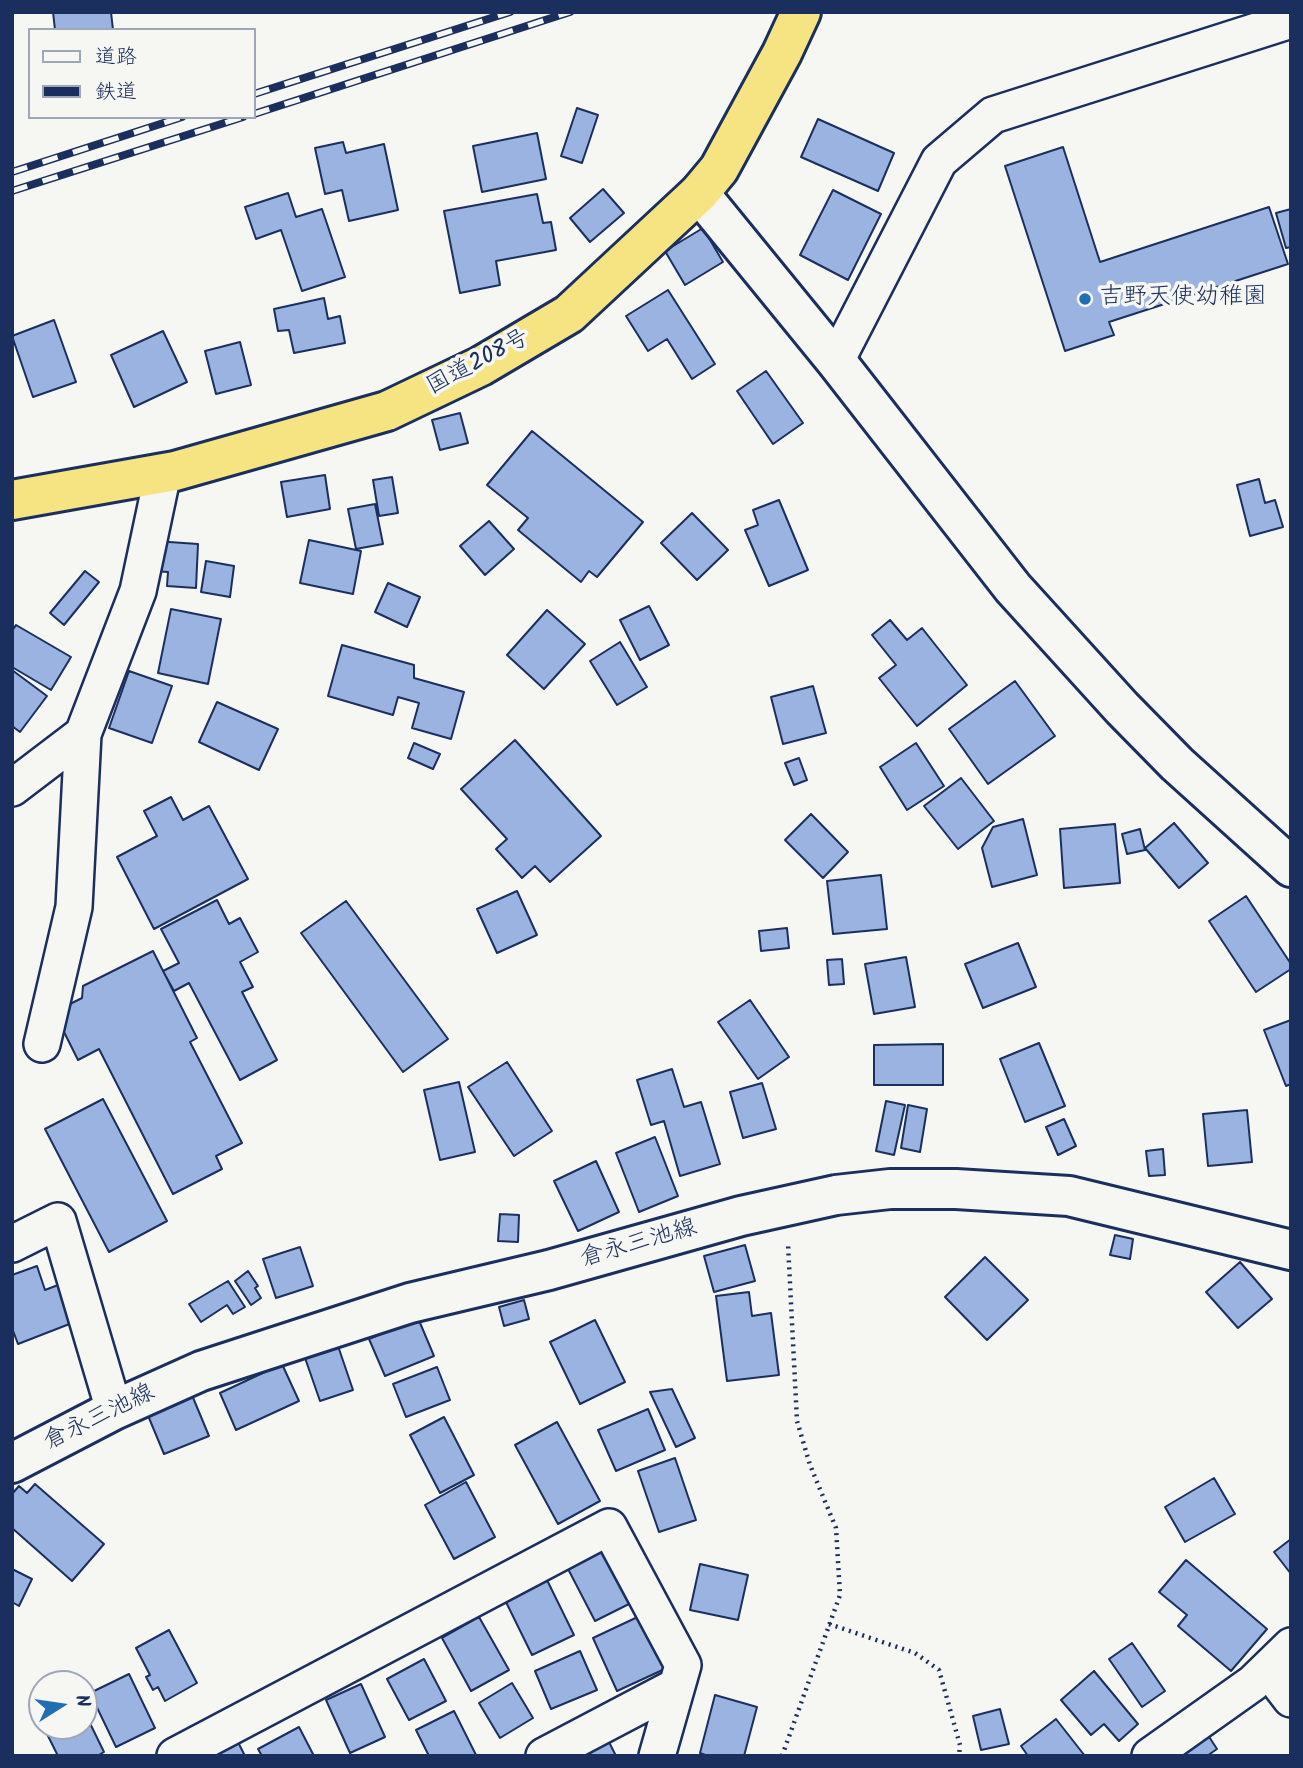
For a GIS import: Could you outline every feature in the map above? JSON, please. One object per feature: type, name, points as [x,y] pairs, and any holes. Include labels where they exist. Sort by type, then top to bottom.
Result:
[{"type":"highway","name":"国道208号","points":[[12,500],[163,473],[387,411],[481,366],[569,314],[699,193],[719,169],[782,54],[800,12]]},
{"type":"main road","points":[[699,193],[1013,588],[1177,764],[1291,867]]},
{"type":"main road","name":"倉永三池線","points":[[12,1463],[114,1410],[201,1371],[410,1303],[549,1270],[741,1216],[836,1195],[903,1189],[956,1189],[1069,1196],[1291,1250]]},
{"type":"street","points":[[835,361],[939,161],[993,115],[1291,20]]},
{"type":"street","points":[[42,1044],[74,906],[83,734],[138,591],[163,473]]},
{"type":"street","points":[[12,788],[83,734]]},
{"type":"street","points":[[12,1244],[58,1221],[114,1410]]},
{"type":"street","points":[[175,1756],[609,1527],[683,1665],[657,1756]]},
{"type":"street","points":[[1150,1756],[1253,1684],[1291,1646]]},
{"type":"street","points":[[1291,1665],[1281,1686],[1291,1699]]},
{"type":"street","points":[[544,1756],[677,1686]]},
{"type":"path","points":[[782,1756],[840,1595],[836,1528],[810,1465],[797,1421],[788,1244]]},
{"type":"path","points":[[829,1624],[915,1653],[939,1670],[960,1745],[960,1756]]},
{"type":"building","points":[[53,12],[111,12],[113,28],[55,28]]},
{"type":"building","points":[[577,108],[598,115],[582,163],[561,156]]},
{"type":"building","points":[[818,119],[894,153],[878,191],[801,157]]},
{"type":"building","points":[[537,133],[546,179],[482,192],[473,146]]},
{"type":"building","points":[[343,142],[346,153],[384,144],[398,210],[349,221],[342,190],[325,194],[315,148]]},
{"type":"building","points":[[1063,147],[1100,262],[1269,207],[1288,264],[1109,322],[1114,335],[1065,351],[1005,166]]},
{"type":"building","points":[[603,189],[624,213],[590,242],[570,218]]},
{"type":"building","points":[[833,190],[881,214],[848,280],[800,255]]},
{"type":"building","points":[[288,193],[296,217],[322,209],[345,277],[302,291],[281,230],[256,239],[245,207]]},
{"type":"building","points":[[537,194],[543,223],[551,222],[556,250],[496,261],[500,285],[460,293],[444,211]]},
{"type":"building","points":[[1291,209],[1291,247],[1286,248],[1276,213]]},
{"type":"building","points":[[703,228],[723,262],[685,285],[665,251]]},
{"type":"building","points":[[668,290],[715,364],[692,379],[667,339],[648,351],[626,316]]},
{"type":"building","points":[[324,298],[328,319],[340,316],[345,343],[294,353],[289,330],[278,331],[274,309]]},
{"type":"building","points":[[54,320],[76,382],[33,397],[12,336]]},
{"type":"building","points":[[163,331],[187,382],[134,407],[111,355]]},
{"type":"building","points":[[240,342],[251,385],[216,394],[205,351]]},
{"type":"building","points":[[766,371],[803,423],[773,444],[737,391]]},
{"type":"building","points":[[460,413],[468,443],[440,450],[432,420]]},
{"type":"building","points":[[532,431],[643,522],[597,577],[589,571],[581,582],[518,530],[528,518],[487,485]]},
{"type":"building","points":[[325,475],[330,509],[287,517],[281,482]]},
{"type":"building","points":[[392,477],[398,513],[379,516],[373,480]]},
{"type":"building","points":[[1259,479],[1265,503],[1275,500],[1283,527],[1250,536],[1237,485]]},
{"type":"building","points":[[779,500],[808,570],[769,586],[745,530],[758,525],[753,510]]},
{"type":"building","points":[[375,504],[383,544],[356,549],[348,509]]},
{"type":"building","points":[[692,513],[728,550],[697,580],[661,543]]},
{"type":"building","points":[[489,521],[514,549],[485,575],[460,546]]},
{"type":"building","points":[[309,540],[361,551],[353,594],[300,583]]},
{"type":"building","points":[[155,541],[198,544],[196,588],[167,586],[168,572],[153,571]]},
{"type":"building","points":[[206,561],[234,566],[230,597],[201,592]]},
{"type":"building","points":[[85,571],[99,582],[64,625],[50,613]]},
{"type":"building","points":[[388,583],[420,597],[407,627],[375,612]]},
{"type":"building","points":[[649,606],[669,645],[640,660],[620,620]]},
{"type":"building","points":[[171,609],[221,619],[208,684],[158,673]]},
{"type":"building","points":[[547,610],[585,644],[544,689],[507,655]]},
{"type":"building","points":[[890,620],[907,640],[922,628],[967,685],[917,726],[879,678],[896,665],[872,635]]},
{"type":"building","points":[[16,625],[71,657],[51,690],[12,667],[12,631]]},
{"type":"building","points":[[620,642],[647,687],[617,705],[590,661]]},
{"type":"building","points":[[342,645],[414,665],[414,678],[464,692],[451,739],[412,728],[419,703],[398,697],[393,715],[328,696]]},
{"type":"building","points":[[12,670],[47,696],[20,732],[12,726]]},
{"type":"building","points":[[129,671],[172,686],[152,743],[109,728]]},
{"type":"building","points":[[1015,681],[1055,736],[988,784],[949,729]]},
{"type":"building","points":[[813,686],[826,733],[783,744],[771,697]]},
{"type":"building","points":[[217,702],[278,729],[259,770],[199,742]]},
{"type":"building","points":[[515,740],[601,836],[550,882],[535,866],[522,878],[496,849],[507,839],[461,789]]},
{"type":"building","points":[[414,743],[440,754],[433,769],[408,758]]},
{"type":"building","points":[[916,743],[944,786],[907,810],[880,767]]},
{"type":"building","points":[[799,758],[807,780],[794,785],[785,763]]},
{"type":"building","points":[[961,778],[994,821],[958,849],[924,806]]},
{"type":"building","points":[[171,797],[183,820],[209,806],[248,879],[154,929],[117,857],[157,836],[144,811]]},
{"type":"building","points":[[811,814],[848,852],[823,878],[785,840]]},
{"type":"building","points":[[1023,819],[1037,875],[992,887],[982,848],[993,827]]},
{"type":"building","points":[[1174,823],[1208,863],[1179,888],[1145,848]]},
{"type":"building","points":[[1115,824],[1120,883],[1064,888],[1060,829]]},
{"type":"building","points":[[1140,829],[1145,850],[1127,854],[1122,834]]},
{"type":"building","points":[[881,875],[887,929],[833,934],[827,881]]},
{"type":"building","points":[[517,891],[537,935],[497,953],[477,909]]},
{"type":"building","points":[[1246,896],[1291,964],[1291,969],[1256,992],[1209,921]]},
{"type":"building","points":[[217,900],[229,924],[240,918],[258,952],[240,962],[253,987],[242,992],[277,1060],[240,1080],[189,983],[174,991],[163,971],[179,963],[161,929]]},
{"type":"building","points":[[346,901],[448,1039],[403,1072],[301,933]]},
{"type":"building","points":[[787,928],[789,948],[761,951],[759,931]]},
{"type":"building","points":[[1018,943],[1036,987],[983,1008],[965,964]]},
{"type":"building","points":[[153,951],[197,1038],[190,1042],[242,1143],[216,1156],[222,1169],[173,1194],[99,1049],[78,1060],[54,1012],[82,998],[83,986]]},
{"type":"building","points":[[906,957],[915,1007],[874,1014],[865,964]]},
{"type":"building","points":[[842,959],[844,984],[829,985],[827,960]]},
{"type":"building","points":[[750,1000],[789,1057],[758,1079],[718,1022]]},
{"type":"building","points":[[1291,1020],[1291,1084],[1286,1086],[1264,1030]]},
{"type":"building","points":[[1039,1043],[1065,1106],[1025,1122],[1000,1059]]},
{"type":"building","points":[[943,1044],[943,1085],[874,1085],[874,1045]]},
{"type":"building","points":[[507,1062],[552,1131],[514,1156],[468,1087]]},
{"type":"building","points":[[672,1069],[684,1107],[701,1102],[720,1164],[680,1176],[664,1121],[651,1125],[637,1080]]},
{"type":"building","points":[[459,1082],[475,1152],[440,1160],[424,1090]]},
{"type":"building","points":[[762,1083],[776,1129],[743,1138],[730,1092]]},
{"type":"building","points":[[103,1099],[167,1221],[109,1252],[45,1129]]},
{"type":"building","points":[[886,1101],[905,1105],[894,1155],[876,1151]]},
{"type":"building","points":[[908,1105],[927,1109],[920,1152],[901,1148]]},
{"type":"building","points":[[1247,1110],[1252,1162],[1208,1166],[1203,1114]]},
{"type":"building","points":[[1064,1119],[1076,1146],[1058,1155],[1046,1127]]},
{"type":"building","points":[[655,1137],[678,1196],[639,1212],[616,1153]]},
{"type":"building","points":[[1163,1149],[1165,1175],[1149,1176],[1146,1151]]},
{"type":"building","points":[[596,1161],[619,1212],[578,1231],[554,1181]]},
{"type":"building","points":[[500,1214],[519,1215],[518,1242],[498,1241]]},
{"type":"building","points":[[1115,1235],[1133,1239],[1130,1259],[1110,1255]]},
{"type":"building","points":[[745,1245],[755,1281],[714,1292],[704,1256]]},
{"type":"building","points":[[300,1247],[313,1286],[276,1298],[263,1259]]},
{"type":"building","points":[[985,1257],[1028,1300],[987,1340],[945,1297]]},
{"type":"building","points":[[1240,1262],[1272,1299],[1238,1328],[1206,1292]]},
{"type":"building","points":[[37,1266],[45,1290],[58,1285],[72,1323],[18,1344],[12,1328],[12,1275]]},
{"type":"building","points":[[248,1271],[258,1286],[255,1288],[261,1298],[251,1305],[235,1281]]},
{"type":"building","points":[[228,1281],[245,1307],[233,1314],[227,1305],[201,1322],[189,1304]]},
{"type":"building","points":[[749,1292],[752,1316],[771,1313],[779,1375],[727,1381],[716,1296]]},
{"type":"building","points":[[524,1300],[529,1319],[504,1326],[499,1307]]},
{"type":"building","points":[[418,1318],[434,1356],[385,1376],[369,1339]]},
{"type":"building","points":[[595,1320],[625,1382],[580,1404],[550,1342]]},
{"type":"building","points":[[337,1343],[353,1390],[320,1401],[304,1355]]},
{"type":"building","points":[[282,1364],[299,1401],[236,1430],[220,1393]]},
{"type":"building","points":[[437,1367],[450,1400],[406,1417],[393,1384]]},
{"type":"building","points":[[189,1388],[209,1436],[164,1454],[144,1406]]},
{"type":"building","points":[[672,1389],[695,1438],[676,1447],[650,1392]]},
{"type":"building","points":[[648,1409],[665,1450],[616,1471],[598,1430]]},
{"type":"building","points":[[444,1417],[474,1475],[440,1493],[410,1435]]},
{"type":"building","points":[[557,1422],[600,1501],[558,1524],[515,1445]]},
{"type":"building","points":[[675,1458],[696,1520],[659,1532],[638,1471]]},
{"type":"building","points":[[1214,1478],[1235,1514],[1185,1542],[1165,1507]]},
{"type":"building","points":[[466,1482],[495,1537],[454,1559],[425,1505]]},
{"type":"building","points":[[35,1484],[104,1544],[72,1581],[12,1528],[12,1494],[19,1486],[27,1493]]},
{"type":"building","points":[[1291,1539],[1291,1574],[1274,1552]]},
{"type":"building","points":[[610,1543],[639,1599],[595,1621],[566,1565]]},
{"type":"building","points":[[1186,1560],[1267,1629],[1231,1671],[1178,1626],[1187,1615],[1159,1592]]},
{"type":"building","points":[[700,1564],[748,1575],[738,1620],[690,1610]]},
{"type":"building","points":[[12,1569],[32,1579],[19,1606],[12,1602]]},
{"type":"building","points":[[547,1580],[574,1635],[532,1655],[505,1600]]},
{"type":"building","points":[[644,1614],[669,1667],[617,1691],[593,1638]]},
{"type":"building","points":[[479,1617],[509,1670],[471,1691],[442,1638]]},
{"type":"building","points":[[169,1630],[197,1683],[165,1701],[158,1687],[153,1690],[146,1677],[150,1675],[136,1648]]},
{"type":"building","points":[[1132,1643],[1165,1691],[1142,1707],[1109,1659]]},
{"type":"building","points":[[580,1651],[597,1690],[551,1709],[535,1671]]},
{"type":"building","points":[[424,1659],[446,1701],[409,1720],[387,1679]]},
{"type":"building","points":[[1094,1671],[1138,1724],[1119,1741],[1104,1724],[1091,1735],[1061,1700]]},
{"type":"building","points":[[129,1674],[155,1728],[116,1747],[98,1710],[98,1689]]},
{"type":"building","points":[[512,1683],[533,1718],[500,1738],[479,1703]]},
{"type":"building","points":[[361,1684],[385,1737],[350,1753],[326,1700]]},
{"type":"building","points":[[715,1695],[757,1707],[744,1756],[708,1756],[700,1753]]},
{"type":"building","points":[[1000,1709],[1009,1744],[981,1750],[973,1716]]},
{"type":"building","points":[[454,1711],[476,1755],[429,1756],[416,1730]]},
{"type":"building","points":[[1056,1719],[1085,1756],[1028,1756],[1021,1746]]},
{"type":"building","points":[[299,1727],[314,1756],[262,1756],[258,1749]]},
{"type":"building","points":[[1206,1732],[1217,1749],[1207,1756],[1170,1756]]},
{"type":"building","points":[[607,1738],[616,1756],[573,1756]]},
{"type":"building","points":[[50,1740],[98,1740],[104,1752],[97,1756],[58,1756]]},
{"type":"building","points":[[238,1742],[245,1756],[211,1756]]},
{"type":"railway","points":[[256,93],[510,12]]},
{"type":"railway","points":[[256,113],[570,12]]},
{"type":"railway","points":[[12,172],[176,119]]},
{"type":"railway","points":[[12,191],[237,119]]},
{"type":"place","name":"吉野天使幼稚園","points":[[1085,299]]}]
